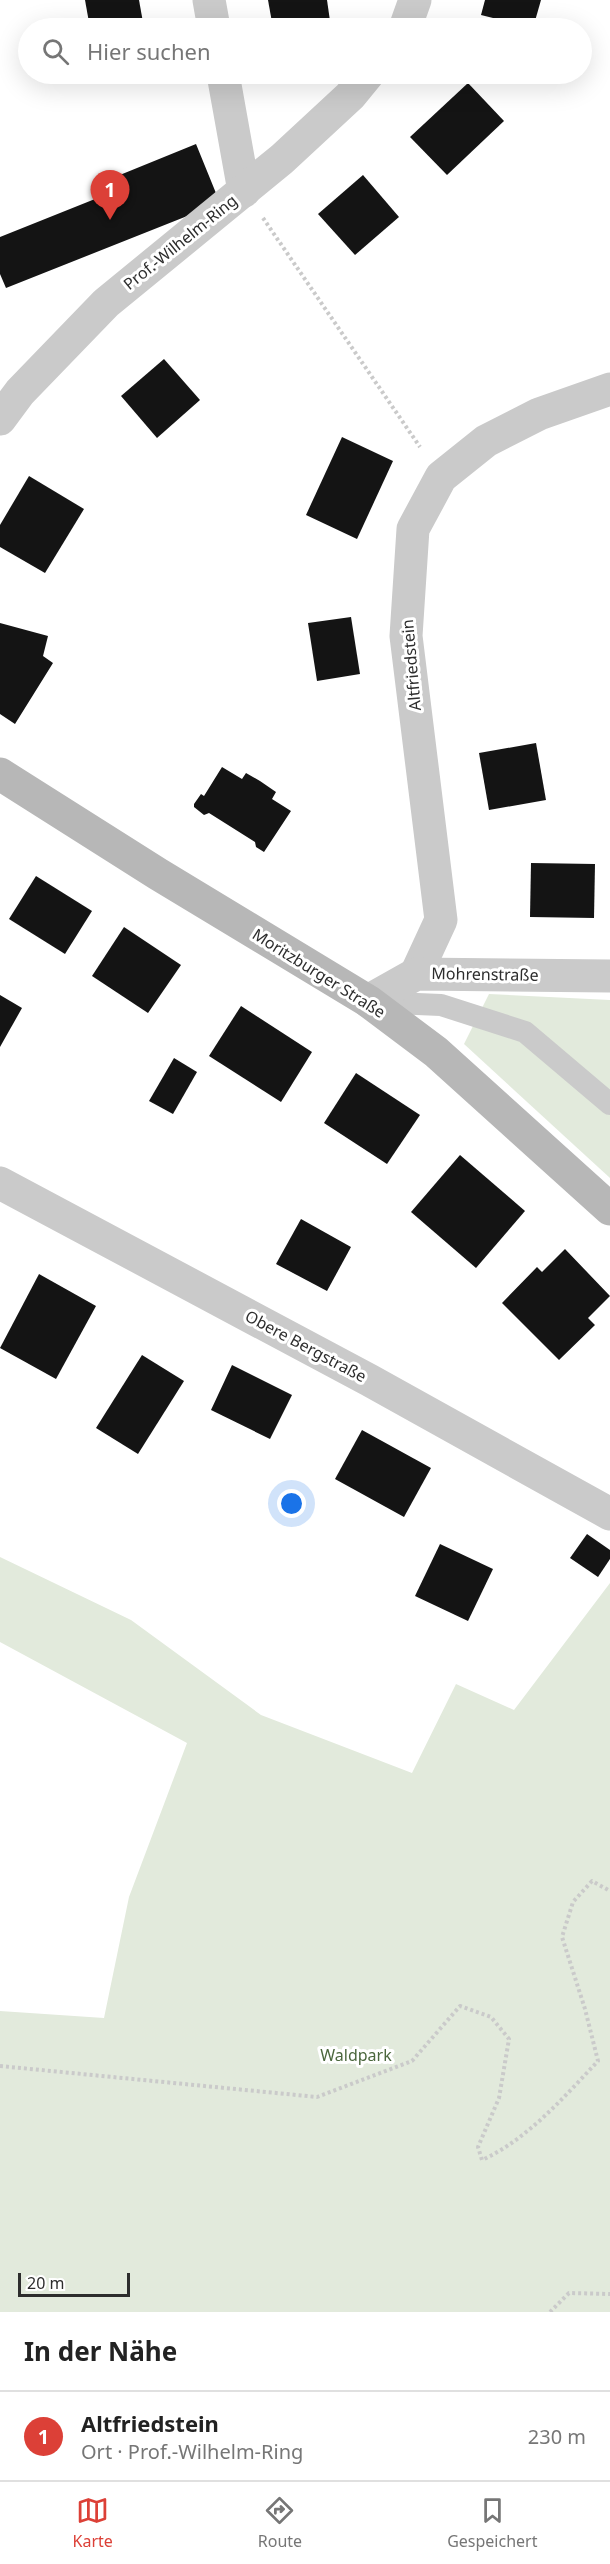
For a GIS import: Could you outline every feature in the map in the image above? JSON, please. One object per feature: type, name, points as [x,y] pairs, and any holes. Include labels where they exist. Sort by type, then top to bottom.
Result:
[{"type":"street","points":[[209,0],[212,18]]},
{"type":"street","points":[[409,18],[415,0]]},
{"type":"street","points":[[224,84],[244,190]]},
{"type":"street","name":"Prof.-Wilhelm-Ring","points":[[0,419],[20,392],[105,303],[244,190],[350,96],[360,84]]},
{"type":"street","name":"Altfriedstein","points":[[416,974],[441,920],[406,636],[413,529],[441,477],[486,441],[539,414],[610,389]]},
{"type":"street","name":"Moritzburger Straße","points":[[0,774],[158,874],[368,1001],[436,1052],[610,1209]]},
{"type":"street","name":"Mohrenstraße","points":[[368,1001],[416,974],[610,976]]},
{"type":"street","name":"Obere Bergstraße","points":[[0,1183],[369,1380],[610,1514]]},
{"type":"lane","points":[[368,1001],[441,1005],[525,1032],[610,1104]]},
{"type":"path","points":[[244,190],[441,477]]},
{"type":"path","points":[[0,2066],[317,2097],[412,2061],[460,2006],[491,2017],[509,2039],[499,2098],[478,2147],[482,2160],[498,2153],[546,2114],[598,2061],[585,2009],[562,1937],[573,1902],[592,1881],[610,1891]]},
{"type":"path","points":[[549,2312],[569,2293],[610,2294]]},
{"type":"green space","points":[[489,994],[610,1000],[610,1178],[464,1044]]},
{"type":"green space","name":"Waldpark","points":[[0,1557],[131,1620],[261,1715],[412,1773],[456,1684],[514,1710],[610,1583],[610,2312],[0,2312],[0,2011],[104,2018],[129,1897],[187,1743],[0,1642]]},
{"type":"building","points":[[85,0],[139,0],[142,18],[88,18]]},
{"type":"building","points":[[268,0],[327,0],[330,18],[271,18]]},
{"type":"building","points":[[485,0],[541,0],[536,18],[493,18],[481,15]]},
{"type":"building","points":[[467,84],[504,121],[447,175],[410,137]]},
{"type":"building","points":[[196,144],[220,203],[6,288],[0,274],[0,237],[115,191],[110,179]]},
{"type":"building","points":[[363,175],[399,217],[355,255],[318,214]]},
{"type":"building","points":[[164,359],[200,400],[157,438],[121,396]]},
{"type":"building","points":[[342,437],[393,461],[357,539],[306,515]]},
{"type":"building","points":[[29,476],[84,509],[45,573],[0,547],[0,525]]},
{"type":"building","points":[[351,617],[360,674],[317,681],[308,623]]},
{"type":"building","points":[[0,623],[48,636],[43,656],[53,663],[15,724],[0,714]]},
{"type":"building","points":[[536,743],[546,800],[489,810],[479,753]]},
{"type":"building","points":[[222,767],[242,779],[246,773],[260,781],[276,792],[272,799],[291,811],[264,852],[256,847],[255,842],[209,813],[204,815],[194,807],[201,794],[204,796]]},
{"type":"building","points":[[531,863],[595,864],[594,918],[530,917]]},
{"type":"building","points":[[36,876],[92,911],[65,954],[9,919]]},
{"type":"building","points":[[124,927],[181,965],[148,1013],[92,976]]},
{"type":"building","points":[[0,995],[22,1008],[0,1047]]},
{"type":"building","points":[[241,1006],[312,1052],[281,1102],[209,1056]]},
{"type":"building","points":[[174,1058],[197,1072],[173,1114],[149,1101]]},
{"type":"building","points":[[356,1073],[420,1115],[387,1164],[324,1123]]},
{"type":"building","points":[[460,1155],[525,1211],[476,1268],[411,1212]]},
{"type":"building","points":[[301,1219],[351,1247],[327,1291],[276,1264]]},
{"type":"building","points":[[565,1249],[610,1296],[588,1318],[595,1325],[559,1360],[502,1303],[537,1267],[542,1272]]},
{"type":"building","points":[[39,1274],[96,1306],[56,1379],[0,1348]]},
{"type":"building","points":[[142,1355],[184,1381],[138,1454],[96,1428]]},
{"type":"building","points":[[232,1365],[292,1395],[270,1439],[211,1410]]},
{"type":"building","points":[[362,1430],[431,1468],[404,1517],[335,1479]]},
{"type":"building","points":[[587,1534],[610,1550],[610,1559],[598,1577],[570,1558]]},
{"type":"building","points":[[440,1544],[493,1569],[468,1621],[415,1596]]},
{"type":"place","name":"Altfriedstein","points":[[110,220]]}]
